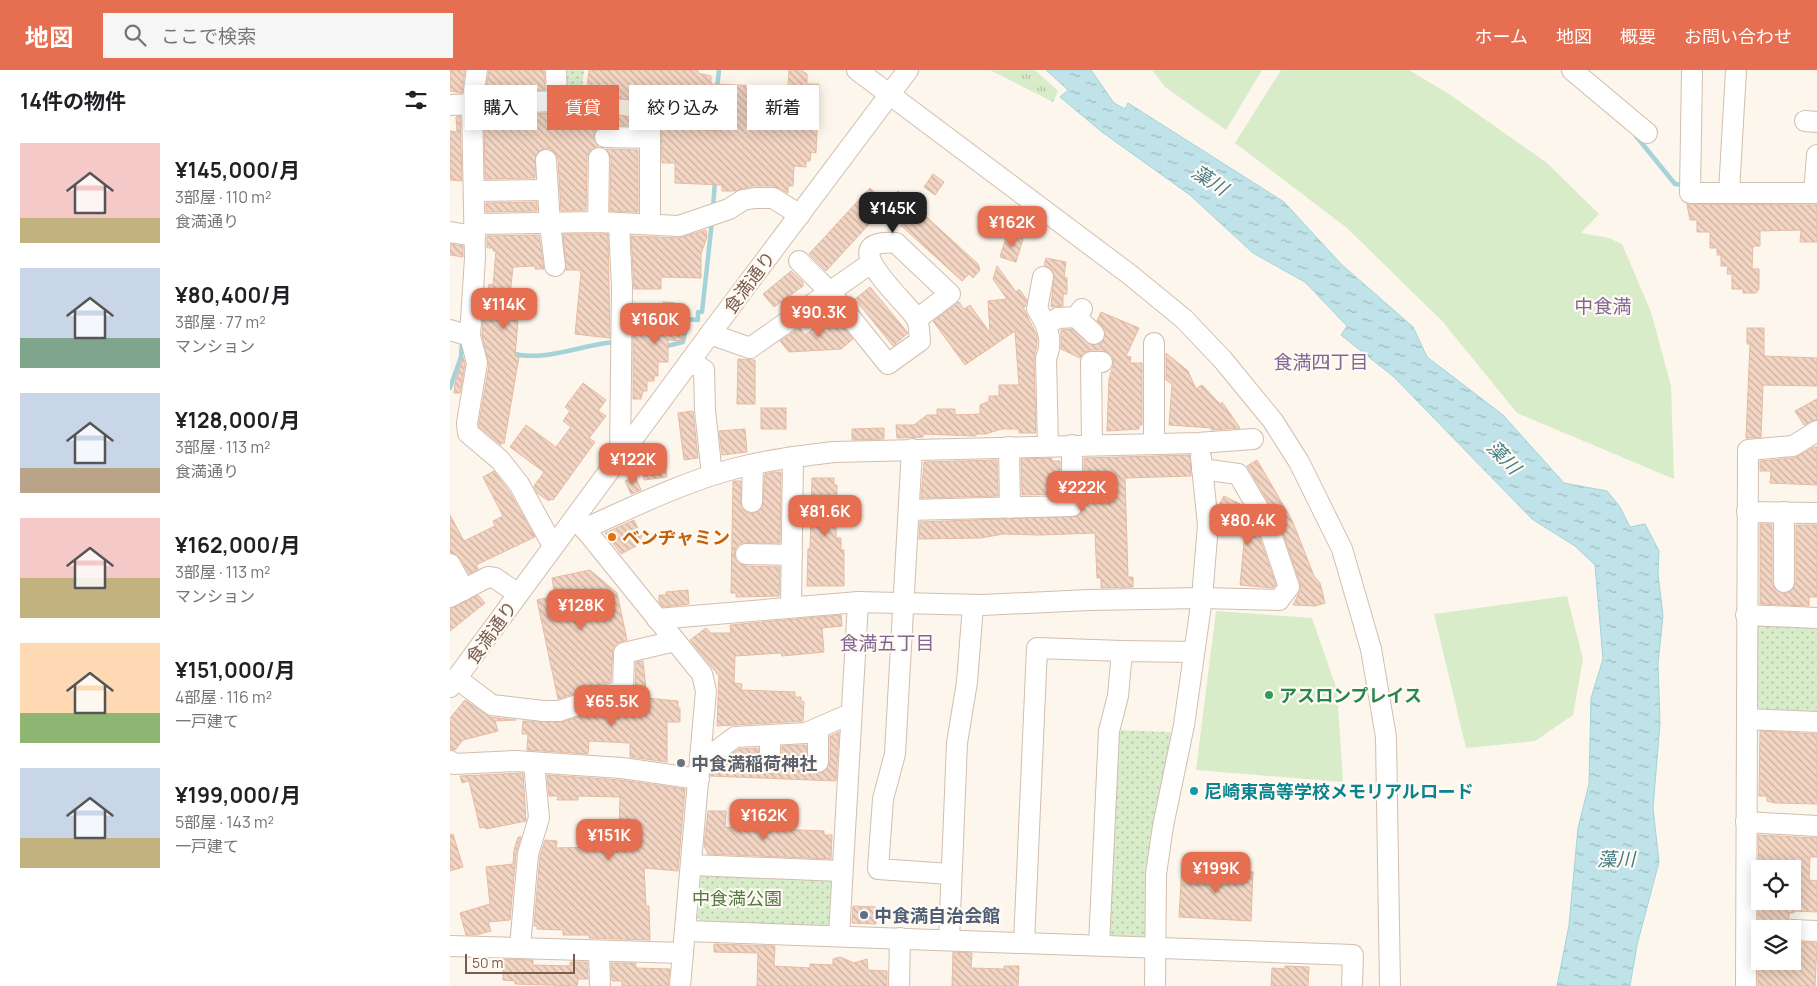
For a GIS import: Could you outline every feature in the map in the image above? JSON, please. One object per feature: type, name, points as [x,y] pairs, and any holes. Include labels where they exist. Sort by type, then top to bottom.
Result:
[{"type":"street","points":[[475,85],[477,70]]},
{"type":"street","points":[[537,102],[558,101],[556,70]]},
{"type":"street","points":[[857,70],[893,91],[1129,274],[1184,319],[1224,360],[1273,421],[1299,462],[1342,549],[1371,649],[1386,737],[1390,986]]},
{"type":"street","name":"食満通り","points":[[453,683],[553,546],[579,523],[620,456],[908,70]]},
{"type":"street","points":[[1692,70],[1690,193],[1816,193],[1817,155]]},
{"type":"street","points":[[1730,192],[1736,70]]},
{"type":"street","points":[[1575,71],[1647,133]]},
{"type":"street","points":[[450,105],[465,105]]},
{"type":"street","points":[[473,130],[475,230],[470,336],[477,363],[467,424],[468,433],[500,460],[519,484],[553,546]]},
{"type":"street","points":[[604,137],[650,132],[650,224]]},
{"type":"street","points":[[598,222],[600,158]]},
{"type":"street","points":[[546,160],[555,266]]},
{"type":"street","points":[[474,191],[548,190]]},
{"type":"street","points":[[450,232],[598,222],[619,225],[650,224],[679,226],[729,209],[743,200],[755,198],[773,198],[800,215]]},
{"type":"street","points":[[619,225],[622,286],[620,456]]},
{"type":"street","points":[[799,261],[829,292],[888,364],[920,341],[917,319],[871,263],[870,251],[875,246],[880,242],[896,243],[950,294],[917,319]]},
{"type":"street","points":[[710,334],[750,348],[871,263]]},
{"type":"street","points":[[1043,277],[1038,309],[1047,324],[1050,349],[1046,358],[1048,446]]},
{"type":"street","points":[[1047,324],[1058,318],[1079,313],[1094,334]]},
{"type":"street","points":[[450,330],[470,336]]},
{"type":"street","points":[[1154,343],[1154,442]]},
{"type":"street","points":[[690,361],[704,370],[705,410],[712,475]]},
{"type":"street","points":[[1091,362],[1092,444]]},
{"type":"street","points":[[1752,920],[1746,822],[1748,450],[1793,446],[1799,440],[1817,431]]},
{"type":"street","points":[[680,986],[687,930],[704,683],[702,674],[579,523],[712,475],[793,457],[834,452],[1154,442],[1198,443],[1253,439]]},
{"type":"street","points":[[1155,986],[1156,874],[1162,826],[1184,725],[1202,598],[1208,525],[1198,443]]},
{"type":"street","points":[[909,510],[1072,506],[1072,445]]},
{"type":"street","points":[[1009,448],[1010,508]]},
{"type":"street","points":[[912,449],[895,754],[883,799],[878,869],[950,874]]},
{"type":"street","points":[[791,607],[793,457]]},
{"type":"street","points":[[752,502],[753,465]]},
{"type":"street","points":[[657,619],[858,602],[973,605],[1202,598],[1279,600],[1289,587],[1268,525],[1238,474],[1202,469]]},
{"type":"street","points":[[1748,512],[1817,513]]},
{"type":"street","points":[[1784,512],[1784,582]]},
{"type":"street","points":[[746,554],[792,555]]},
{"type":"street","points":[[450,564],[457,594],[488,577],[494,578],[518,594]]},
{"type":"street","points":[[839,936],[841,871],[858,602]]},
{"type":"street","points":[[949,940],[950,874],[957,743],[967,682],[973,605]]},
{"type":"street","points":[[1746,615],[1817,618]]},
{"type":"street","points":[[453,683],[492,705],[543,711],[559,710],[623,690],[624,653],[674,641]]},
{"type":"street","points":[[1024,943],[1037,648],[1193,652]]},
{"type":"street","points":[[1099,945],[1110,731],[1118,696],[1122,651]]},
{"type":"street","points":[[450,761],[454,764],[514,761],[699,771],[735,737],[806,734],[850,714]]},
{"type":"street","points":[[1747,719],[1817,722]]},
{"type":"street","points":[[818,729],[818,762]]},
{"type":"street","points":[[770,736],[770,763]]},
{"type":"street","points":[[520,947],[528,854],[538,818],[534,763]]},
{"type":"street","points":[[1746,822],[1817,826]]},
{"type":"street","points":[[692,865],[841,871]]},
{"type":"street","points":[[687,930],[1353,955],[1352,986]]},
{"type":"street","points":[[1801,930],[1817,931]]},
{"type":"street","points":[[899,986],[900,938]]},
{"type":"street","points":[[1746,986],[1751,945]]},
{"type":"street","points":[[450,946],[683,953]]},
{"type":"street","points":[[599,951],[600,986]]},
{"type":"green space","points":[[564,70],[584,70],[582,85],[563,85]]},
{"type":"green space","points":[[990,70],[1035,70],[1058,91],[1053,102]]},
{"type":"green space","points":[[1152,70],[1262,70],[1226,130],[1165,87]]},
{"type":"green space","points":[[1281,70],[1409,70],[1449,94],[1547,163],[1599,214],[1581,233],[1609,238],[1622,244],[1651,312],[1671,386],[1674,479],[1517,413],[1443,322],[1347,228],[1235,143]]},
{"type":"green space","points":[[1567,596],[1583,659],[1573,715],[1535,741],[1466,748],[1434,614]]},
{"type":"green space","points":[[1216,611],[1312,618],[1337,690],[1343,782],[1196,770]]},
{"type":"green space","points":[[1762,623],[1817,626],[1817,715],[1763,711],[1758,707],[1758,627]]},
{"type":"green space","points":[[1115,730],[1171,732],[1154,832],[1144,943],[1106,940]]},
{"type":"green space","name":"中食満公園","points":[[707,870],[830,875],[835,881],[832,922],[826,928],[702,923],[697,917],[701,876]]},
{"type":"water","name":"藻川","points":[[1046,70],[1091,70],[1114,103],[1125,109],[1128,103],[1284,202],[1341,264],[1413,327],[1427,357],[1503,415],[1564,483],[1607,491],[1620,507],[1630,527],[1645,524],[1659,551],[1658,573],[1663,616],[1658,663],[1660,724],[1653,808],[1659,862],[1637,945],[1630,986],[1557,986],[1569,925],[1578,828],[1589,784],[1591,698],[1603,659],[1595,565],[1575,546],[1532,519],[1394,377],[1341,335],[1347,326],[1305,282],[1253,253],[1190,195],[1102,132],[1060,97],[1068,90]]},
{"type":"building","points":[[450,70],[465,70],[462,93],[450,91]]},
{"type":"building","points":[[489,70],[544,70],[545,90],[537,90],[537,85],[486,85]]},
{"type":"building","points":[[589,70],[698,70],[698,73],[711,76],[711,84],[737,85],[629,85],[629,100],[619,99],[619,85],[587,85]]},
{"type":"building","points":[[789,70],[801,70],[807,74],[807,84],[819,84],[788,85]]},
{"type":"building","points":[[737,85],[747,85],[747,130],[817,130],[816,153],[811,152],[810,161],[806,161],[806,167],[794,166],[793,186],[788,186],[788,193],[773,186],[753,186],[735,191],[722,191],[722,185],[675,183],[675,163],[662,163],[661,130],[737,130]]},
{"type":"building","points":[[547,113],[547,130],[597,130],[593,137],[598,146],[589,152],[587,157],[586,210],[561,211],[558,159],[551,149],[545,148],[536,154],[535,178],[485,179],[484,130],[537,130],[537,114]]},
{"type":"building","points":[[619,115],[629,117],[629,126],[619,125]]},
{"type":"building","points":[[460,116],[462,181],[450,180],[450,131],[457,132],[456,117]]},
{"type":"building","points":[[606,149],[638,150],[638,212],[610,211],[611,158]]},
{"type":"building","points":[[933,174],[944,182],[935,195],[924,187]]},
{"type":"building","points":[[870,188],[887,203],[898,191],[978,264],[980,270],[973,278],[969,274],[962,281],[883,209],[826,271],[809,254]]},
{"type":"building","points":[[537,202],[537,211],[486,212],[486,203]]},
{"type":"building","points":[[1687,204],[1817,205],[1817,242],[1800,242],[1801,230],[1760,231],[1760,246],[1753,246],[1752,269],[1759,269],[1759,289],[1756,293],[1743,293],[1743,289],[1732,289],[1732,274],[1727,274],[1728,266],[1721,266],[1721,255],[1717,255],[1717,248],[1710,248],[1710,232],[1697,232],[1697,220],[1690,220]]},
{"type":"building","points":[[706,230],[707,237],[701,254],[701,278],[661,277],[661,289],[634,289],[631,236],[679,238]]},
{"type":"building","points":[[563,234],[608,234],[610,338],[575,334],[581,273],[579,270],[566,270]]},
{"type":"building","points":[[1007,234],[1023,239],[1016,262],[1000,257]]},
{"type":"building","points":[[539,235],[544,269],[535,269],[535,266],[513,267],[509,304],[515,304],[514,320],[518,321],[515,356],[519,357],[504,444],[502,442],[501,445],[479,427],[489,365],[482,335],[483,320],[486,317],[489,284],[493,285],[496,251],[493,251],[493,248],[487,248],[487,236]]},
{"type":"building","points":[[450,244],[463,246],[463,257],[450,255]]},
{"type":"building","points":[[1046,258],[1066,262],[1064,277],[1067,278],[1067,294],[1063,294],[1063,306],[1051,307],[1054,274],[1050,268],[1044,265]]},
{"type":"building","points":[[997,266],[1016,292],[1019,289],[1027,300],[1025,307],[1023,307],[1037,336],[1034,358],[1036,433],[1019,433],[1019,429],[1001,429],[986,434],[976,434],[976,436],[923,434],[923,437],[897,438],[896,425],[914,425],[927,415],[937,415],[937,409],[955,409],[955,415],[980,414],[980,405],[989,401],[989,396],[999,396],[999,385],[1019,385],[1015,331],[965,365],[933,321],[959,302],[964,309],[970,305],[990,333],[988,301],[1007,299],[993,279]]},
{"type":"building","points":[[791,271],[803,282],[803,286],[774,307],[763,294]]},
{"type":"building","points":[[870,287],[908,333],[893,346],[855,299]]},
{"type":"building","points":[[663,302],[675,303],[686,315],[682,341],[668,340],[668,362],[658,362],[658,376],[654,376],[654,381],[647,381],[647,391],[643,391],[641,399],[633,399],[633,321],[652,323],[653,316],[661,317]]},
{"type":"building","points":[[1101,312],[1139,328],[1126,356],[1131,357],[1130,363],[1142,363],[1142,425],[1139,425],[1139,429],[1107,431],[1109,379],[1114,362],[1112,356],[1102,350],[1091,350],[1085,352],[1080,358],[1061,349],[1061,330],[1072,329],[1091,345],[1102,342],[1105,331],[1097,321]]},
{"type":"building","points":[[832,314],[853,339],[841,349],[789,352],[780,341],[800,328],[805,335]]},
{"type":"building","points":[[1747,328],[1764,328],[1764,356],[1817,358],[1817,386],[1763,385],[1761,437],[1750,438],[1746,438],[1750,344],[1747,344]]},
{"type":"building","points":[[1166,353],[1188,371],[1196,389],[1202,385],[1221,405],[1222,402],[1240,428],[1211,430],[1212,428],[1169,425],[1172,384],[1166,380]]},
{"type":"building","points":[[463,357],[465,364],[460,393],[454,393],[455,383]]},
{"type":"building","points":[[738,359],[755,360],[755,404],[737,404]]},
{"type":"building","points":[[583,383],[606,400],[598,411],[606,416],[589,438],[595,442],[553,500],[549,501],[537,493],[534,486],[544,472],[510,447],[526,425],[556,447],[571,427],[563,421],[570,411],[565,407]]},
{"type":"building","points":[[1817,399],[1817,419],[1804,425],[1795,411]]},
{"type":"building","points":[[761,408],[786,408],[786,429],[761,429]]},
{"type":"building","points":[[693,411],[698,458],[684,460],[678,413]]},
{"type":"building","points":[[884,428],[884,439],[852,440],[852,429]]},
{"type":"building","points":[[745,429],[747,452],[722,455],[719,431]]},
{"type":"building","points":[[1817,447],[1817,485],[1770,483],[1771,471],[1760,471],[1760,461],[1794,458]]},
{"type":"building","points":[[1190,455],[1191,476],[1125,478],[1128,577],[1133,577],[1133,587],[1101,588],[1101,578],[1097,578],[1095,533],[1003,534],[981,538],[919,539],[920,522],[1078,516],[1084,506],[1084,458]]},
{"type":"building","points":[[1052,458],[1052,461],[1060,461],[1060,494],[1022,495],[1021,459]]},
{"type":"building","points":[[665,459],[667,477],[644,480],[641,462]]},
{"type":"building","points":[[997,460],[998,496],[921,498],[924,462]]},
{"type":"building","points":[[1257,460],[1292,520],[1314,576],[1320,583],[1325,603],[1315,606],[1293,605],[1301,589],[1300,583],[1278,519],[1247,466]]},
{"type":"building","points":[[494,471],[509,491],[535,537],[476,565],[478,569],[469,574],[460,558],[450,552],[450,515],[464,541],[495,526],[493,521],[503,516],[483,477]]},
{"type":"building","points":[[781,472],[780,543],[741,543],[736,547],[734,554],[736,560],[745,566],[780,567],[779,596],[736,597],[736,593],[731,593],[733,481],[741,481],[741,507],[746,512],[752,514],[762,508],[765,474]]},
{"type":"building","points":[[635,476],[641,490],[631,494],[625,481]]},
{"type":"building","points":[[812,478],[834,478],[834,485],[837,485],[836,538],[841,538],[841,550],[844,550],[844,586],[807,586]]},
{"type":"building","points":[[1224,496],[1242,505],[1257,530],[1276,585],[1273,588],[1240,585],[1245,532],[1219,519],[1218,507]]},
{"type":"building","points":[[634,520],[642,537],[640,538],[642,543],[621,554],[605,533]]},
{"type":"building","points":[[1760,524],[1772,524],[1772,582],[1774,588],[1784,594],[1790,592],[1796,582],[1796,525],[1817,525],[1817,597],[1809,597],[1809,606],[1760,604]]},
{"type":"building","points":[[590,570],[617,593],[627,640],[617,643],[613,648],[611,681],[558,699],[537,600],[555,596],[552,578]]},
{"type":"building","points":[[688,590],[689,604],[663,607],[659,602],[659,595],[666,595],[666,592]]},
{"type":"building","points":[[478,595],[485,603],[450,631],[450,609]]},
{"type":"building","points":[[841,615],[842,626],[822,628],[824,652],[782,656],[781,653],[735,656],[734,683],[742,684],[741,690],[795,692],[795,697],[801,697],[801,701],[804,702],[803,721],[717,726],[719,676],[690,640],[706,628],[711,633],[731,633],[730,625]]},
{"type":"building","points":[[643,661],[647,698],[678,701],[678,708],[680,708],[680,722],[667,722],[667,762],[630,757],[630,743],[589,741],[588,754],[527,750],[528,734],[522,734],[523,721],[562,722],[627,701],[632,698],[635,691],[636,662]]},
{"type":"building","points":[[465,700],[490,717],[516,720],[495,721],[498,731],[463,740],[455,750],[450,749],[450,718]]},
{"type":"building","points":[[1760,731],[1817,734],[1817,804],[1775,803],[1767,801],[1767,796],[1759,796]]},
{"type":"building","points":[[839,732],[836,781],[710,776],[711,770],[725,759],[730,759],[730,755],[739,749],[758,748],[760,769],[765,773],[775,773],[782,763],[782,746],[806,745],[808,768],[813,772],[823,772],[830,762],[830,736]]},
{"type":"building","points":[[523,773],[526,821],[486,829],[486,827],[480,828],[469,781],[462,783],[460,776]]},
{"type":"building","points":[[547,775],[621,780],[685,789],[678,871],[644,868],[646,906],[649,906],[650,940],[589,938],[589,935],[563,935],[563,930],[537,929],[537,926],[534,926],[540,856],[545,840],[557,841],[556,848],[591,847],[590,833],[619,831],[620,797],[578,796],[578,800],[557,800],[558,796],[549,796]]},
{"type":"building","points":[[708,811],[726,811],[725,827],[824,831],[824,835],[832,835],[831,859],[708,854],[704,846]]},
{"type":"building","points":[[453,834],[463,867],[450,871],[450,835]]},
{"type":"building","points":[[1758,835],[1817,838],[1817,857],[1810,857],[1809,880],[1817,881],[1817,912],[1794,911],[1794,913],[1789,913],[1787,920],[1758,920],[1758,910],[1801,910],[1801,860],[1759,860]]},
{"type":"building","points":[[518,837],[521,837],[516,853],[510,920],[488,922],[491,931],[476,935],[466,935],[460,913],[490,904],[486,867],[513,864],[514,850]]},
{"type":"building","points":[[1182,866],[1253,872],[1251,921],[1179,917]]},
{"type":"building","name":"中食満自治会館","points":[[853,906],[876,907],[876,924],[852,923]]},
{"type":"building","points":[[1801,942],[1817,943],[1815,986],[1758,986],[1758,970],[1801,970]]},
{"type":"building","points":[[714,944],[775,946],[774,966],[810,968],[810,964],[833,965],[833,959],[840,957],[854,963],[867,959],[868,970],[887,971],[887,986],[757,986],[758,953],[714,952]]},
{"type":"building","points":[[953,952],[972,953],[971,968],[1004,969],[1004,966],[1019,966],[1018,986],[952,986]]},
{"type":"building","points":[[503,959],[533,960],[533,965],[570,966],[570,962],[587,962],[588,979],[578,979],[577,986],[515,984],[515,981],[503,980]]},
{"type":"building","points":[[611,963],[636,963],[636,968],[670,969],[668,986],[622,986],[622,981],[612,981]]},
{"type":"building","points":[[1285,966],[1309,967],[1308,986],[1271,986],[1272,968],[1285,969]]},
{"type":"waterway","points":[[717,85],[719,70]]},
{"type":"waterway","points":[[715,130],[715,136]]},
{"type":"waterway","points":[[1636,136],[1675,184],[1685,185]]},
{"type":"waterway","points":[[713,208],[715,181]]},
{"type":"waterway","points":[[663,347],[683,342],[688,319],[698,320],[698,312],[702,312],[712,221]]},
{"type":"waterway","points":[[450,388],[461,357],[462,339]]},
{"type":"waterway","points":[[510,353],[537,356],[616,342]]},
{"type":"place","name":"ベンヂャミン","points":[[612,537]]},
{"type":"place","name":"アスロンプレイス","points":[[1269,695]]},
{"type":"place","name":"中食満稲荷神社","points":[[681,763]]},
{"type":"place","name":"尼崎東高等学校メモリアルロード","points":[[1194,791]]},
{"type":"place","name":"中食満自治会館","points":[[864,915]]},
{"type":"district","name":"中食満","points":[[1603,306]]},
{"type":"district","name":"食満四丁目","points":[[1321,362]]},
{"type":"district","name":"食満五丁目","points":[[887,643]]}]
